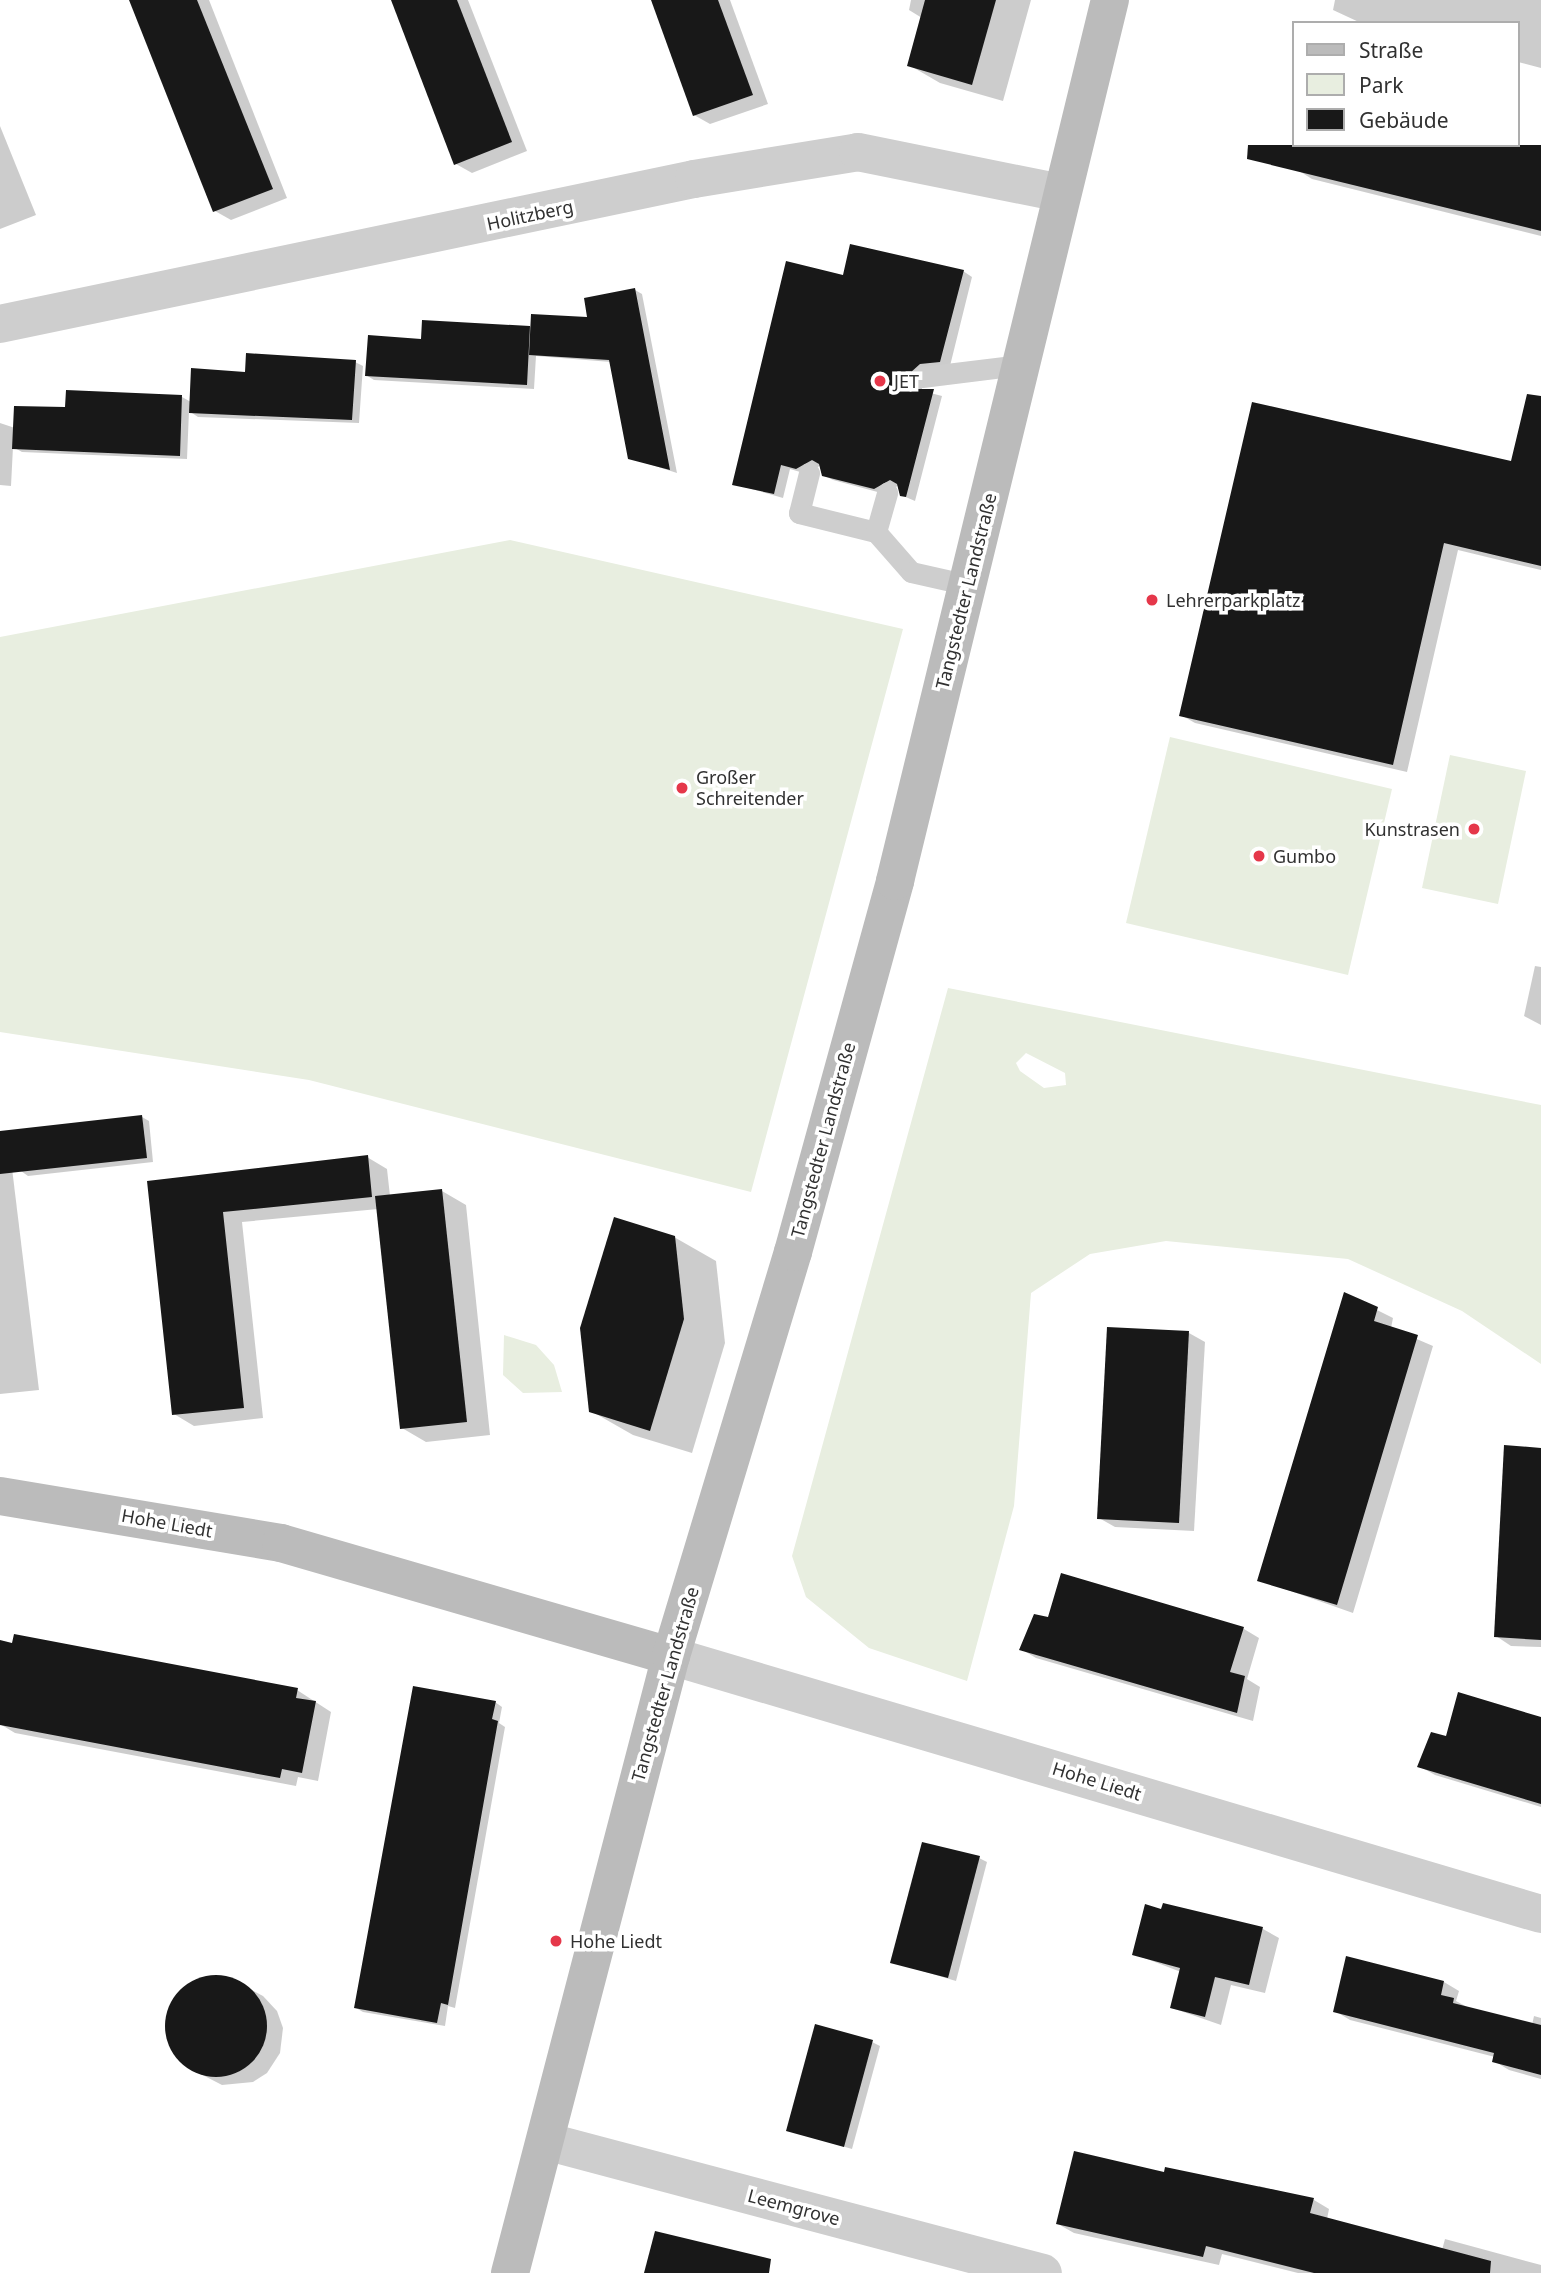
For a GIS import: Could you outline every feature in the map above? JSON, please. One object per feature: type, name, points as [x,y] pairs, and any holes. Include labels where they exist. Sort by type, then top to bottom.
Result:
[{"type":"street","name":"Tangstedter Landstraße","points":[[510,2273],[671,1656],[793,1252],[895,881],[1110,0]]},
{"type":"street","name":"Holitzberg","points":[[0,324],[694,180],[858,152],[1061,193]]},
{"type":"street","name":"Hohe Liedt","points":[[0,1496],[281,1543],[1541,1914]]},
{"type":"street","name":"Leemgrove","points":[[545,2141],[1043,2273]]},
{"type":"lane","points":[[922,377],[1020,365]]},
{"type":"lane","points":[[809,473],[799,513],[876,532],[911,572],[968,585]]},
{"type":"lane","points":[[876,532],[887,493]]},
{"type":"green space","points":[[510,540],[903,629],[751,1192],[309,1080],[0,1032],[0,637]]},
{"type":"green space","name":"Gumbo","points":[[1170,737],[1392,789],[1348,975],[1126,923]]},
{"type":"green space","name":"Kunstrasen","points":[[1450,755],[1526,771],[1498,904],[1422,888]]},
{"type":"green space","points":[[948,988],[1541,1105],[1541,1364],[1462,1311],[1348,1259],[1166,1241],[1090,1254],[1031,1293],[1014,1506],[967,1681],[869,1648],[806,1597],[792,1556]],"holes":[[[1026,1053],[1065,1073],[1066,1085],[1044,1088],[1020,1071],[1016,1063]]]},
{"type":"green space","points":[[504,1335],[536,1345],[554,1365],[562,1392],[523,1393],[503,1375]]},
{"type":"building","points":[[129,0],[197,0],[273,189],[213,212]]},
{"type":"building","points":[[391,0],[457,0],[512,142],[454,165]]},
{"type":"building","points":[[651,0],[718,0],[753,95],[693,116]]},
{"type":"building","points":[[925,0],[996,0],[972,85],[907,66]]},
{"type":"building","points":[[1248,145],[1541,145],[1541,231],[1247,159]]},
{"type":"building","points":[[850,244],[964,270],[940,362],[920,364],[910,373],[916,389],[934,389],[906,497],[900,496],[897,484],[890,480],[874,489],[822,476],[819,464],[812,460],[796,469],[781,465],[774,494],[732,485],[786,261],[843,275]]},
{"type":"building","points":[[635,288],[670,470],[628,459],[609,360],[529,355],[531,314],[587,317],[584,298]]},
{"type":"building","points":[[422,320],[530,326],[527,385],[365,376],[368,335],[421,339]]},
{"type":"building","points":[[246,353],[356,360],[352,420],[189,413],[191,368],[245,372]]},
{"type":"building","points":[[66,390],[182,395],[180,456],[12,449],[14,406],[65,407]]},
{"type":"building","points":[[1527,394],[1541,396],[1541,566],[1444,543],[1393,765],[1179,716],[1252,402],[1511,461]]},
{"type":"building","points":[[142,1115],[147,1158],[0,1174],[0,1131]]},
{"type":"building","points":[[368,1155],[372,1197],[223,1212],[244,1408],[172,1415],[147,1181]]},
{"type":"building","points":[[442,1189],[467,1422],[400,1429],[375,1196]]},
{"type":"building","points":[[614,1217],[675,1236],[684,1319],[650,1431],[589,1412],[580,1328]]},
{"type":"building","points":[[1344,1292],[1378,1307],[1374,1321],[1418,1335],[1337,1605],[1257,1581]]},
{"type":"building","points":[[1107,1327],[1189,1331],[1179,1523],[1097,1519]]},
{"type":"building","points":[[1504,1445],[1541,1448],[1541,1640],[1494,1637]]},
{"type":"building","points":[[1061,1573],[1244,1627],[1230,1672],[1245,1676],[1237,1713],[1019,1650],[1034,1614],[1048,1617]]},
{"type":"building","points":[[14,1634],[298,1688],[296,1698],[316,1701],[302,1773],[282,1769],[280,1778],[0,1725],[0,1640],[12,1643]]},
{"type":"building","points":[[413,1686],[496,1701],[492,1719],[498,1721],[448,2005],[441,2003],[437,2023],[354,2008]]},
{"type":"building","points":[[1458,1692],[1541,1717],[1541,1804],[1417,1767],[1431,1732],[1446,1736]]},
{"type":"building","points":[[922,1842],[980,1856],[948,1978],[890,1963]]},
{"type":"building","points":[[1163,1903],[1263,1927],[1249,1985],[1215,1977],[1205,2017],[1170,2008],[1180,1968],[1132,1955],[1145,1904],[1161,1909]]},
{"type":"building","points":[[1346,1956],[1444,1981],[1441,1995],[1454,1998],[1453,2003],[1541,2025],[1541,2075],[1492,2062],[1494,2053],[1333,2012]]},
{"type":"building","points":[[216,1975],[236,1979],[252,1990],[263,2006],[267,2026],[263,2046],[252,2062],[236,2073],[216,2077],[196,2073],[180,2062],[169,2046],[165,2026],[169,2006],[180,1990],[196,1979]]},
{"type":"building","points":[[815,2024],[873,2040],[844,2147],[786,2131]]},
{"type":"building","points":[[1074,2151],[1164,2172],[1165,2167],[1314,2198],[1310,2213],[1491,2261],[1490,2273],[1314,2273],[1206,2246],[1203,2257],[1056,2224]]},
{"type":"building","points":[[655,2231],[771,2259],[769,2273],[644,2273]]},
{"type":"place","name":"JET","points":[[880,381]]},
{"type":"place","name":"Lehrerparkplatz","points":[[1152,600]]},
{"type":"place","name":"Großer Schreitender","points":[[682,788]]},
{"type":"place","name":"Kunstrasen","points":[[1474,829]]},
{"type":"place","name":"Gumbo","points":[[1259,856]]},
{"type":"place","name":"Hohe Liedt","points":[[556,1941]]}]
